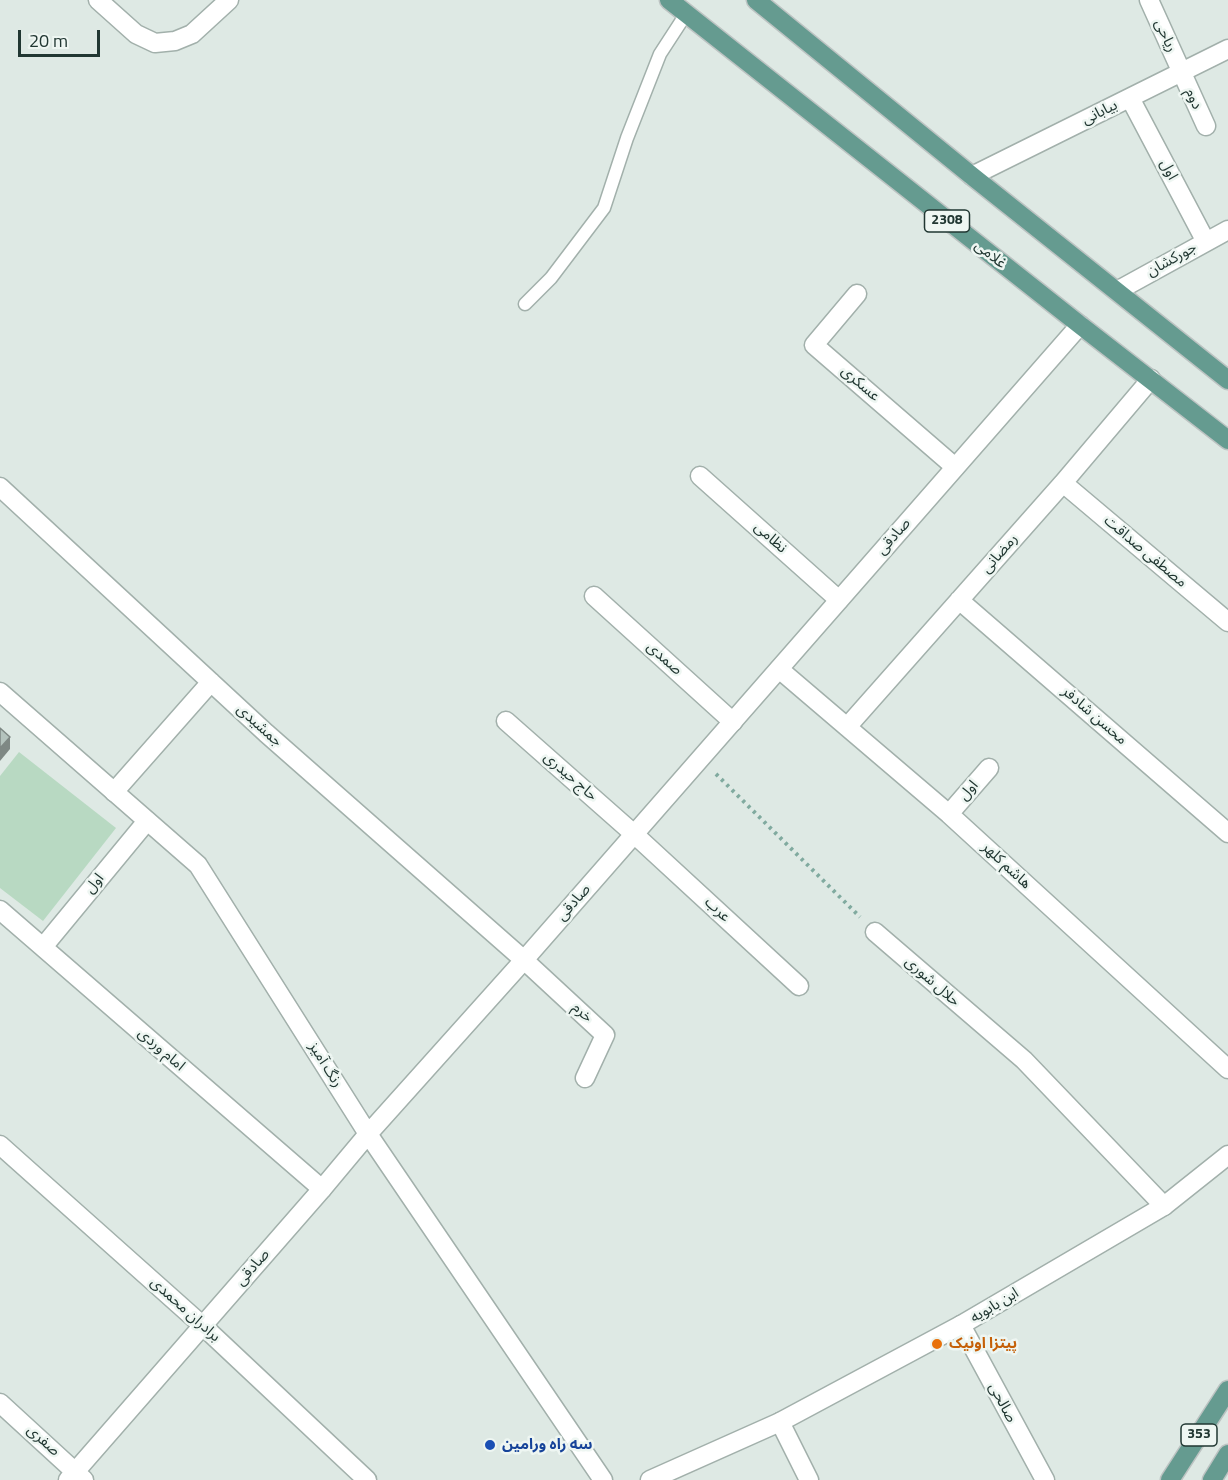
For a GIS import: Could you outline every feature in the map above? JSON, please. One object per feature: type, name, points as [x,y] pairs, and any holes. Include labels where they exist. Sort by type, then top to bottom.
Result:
[{"type":"main road","name":"غلامی","points":[[669,0],[1228,440]]},
{"type":"main road","points":[[756,0],[1228,380]]},
{"type":"main road","name":"353","points":[[1170,1480],[1228,1390]]},
{"type":"main road","name":"353","points":[[1212,1480],[1228,1454]]},
{"type":"street","points":[[98,0],[136,34],[155,43],[175,41],[192,34],[228,0]]},
{"type":"street","name":"ریاحی","points":[[1149,0],[1180,73]]},
{"type":"street","name":"بیابانی","points":[[972,176],[1228,49]]},
{"type":"street","name":"دوم","points":[[1180,73],[1206,126]]},
{"type":"street","name":"اول","points":[[1130,98],[1206,242]]},
{"type":"street","name":"جورکشان","points":[[1117,291],[1228,230]]},
{"type":"street","name":"عسکری","points":[[857,294],[814,345],[955,467]]},
{"type":"street","name":"صادقی","points":[[76,1477],[368,1134],[524,960],[1080,325]]},
{"type":"street","name":"رمضانی","points":[[847,727],[1151,379]]},
{"type":"street","name":"نظامی","points":[[700,476],[839,600]]},
{"type":"street","name":"مصطفی صداقت","points":[[1062,483],[1228,622]]},
{"type":"street","name":"جمشیدی","points":[[0,487],[210,682],[524,960]]},
{"type":"street","name":"صمدی","points":[[594,596],[733,722]]},
{"type":"street","name":"محسن شادفر","points":[[959,600],[1228,832]]},
{"type":"street","name":"هاشم کلهر","points":[[779,669],[949,814],[1228,1069]]},
{"type":"street","points":[[114,792],[210,682]]},
{"type":"street","name":"رنگ آمیز","points":[[0,692],[198,866],[368,1134],[603,1480]]},
{"type":"street","name":"حاج حیدری","points":[[506,721],[634,834]]},
{"type":"street","name":"اول","points":[[949,814],[989,768]]},
{"type":"street","name":"اول","points":[[43,947],[147,821]]},
{"type":"street","name":"عرب","points":[[634,834],[799,986]]},
{"type":"street","name":"امام وردی","points":[[0,909],[322,1189]]},
{"type":"street","name":"حلال شوری","points":[[875,932],[1024,1060],[1164,1206]]},
{"type":"street","name":"خرم","points":[[524,960],[605,1035],[585,1078]]},
{"type":"street","name":"برادران محمدی","points":[[0,1145],[203,1326],[367,1480]]},
{"type":"street","name":"ابن بابویه","points":[[650,1480],[780,1422],[961,1325],[1164,1206],[1228,1155]]},
{"type":"street","name":"صالحی","points":[[961,1325],[1045,1480]]},
{"type":"street","name":"صفری","points":[[0,1403],[76,1477]]},
{"type":"street","points":[[780,1422],[809,1480]]},
{"type":"lane","points":[[525,304],[551,278],[604,208],[627,138],[660,54],[686,14]]},
{"type":"path","points":[[700,758],[875,932]]},
{"type":"green space","points":[[19,752],[116,828],[43,921],[0,888],[0,776]]},
{"type":"building","points":[[0,728],[10,737],[0,748]]},
{"type":"place","name":"پیتزا اونیک","points":[[937,1344]]},
{"type":"place","name":"سه راه ورامین","points":[[490,1445]]}]
